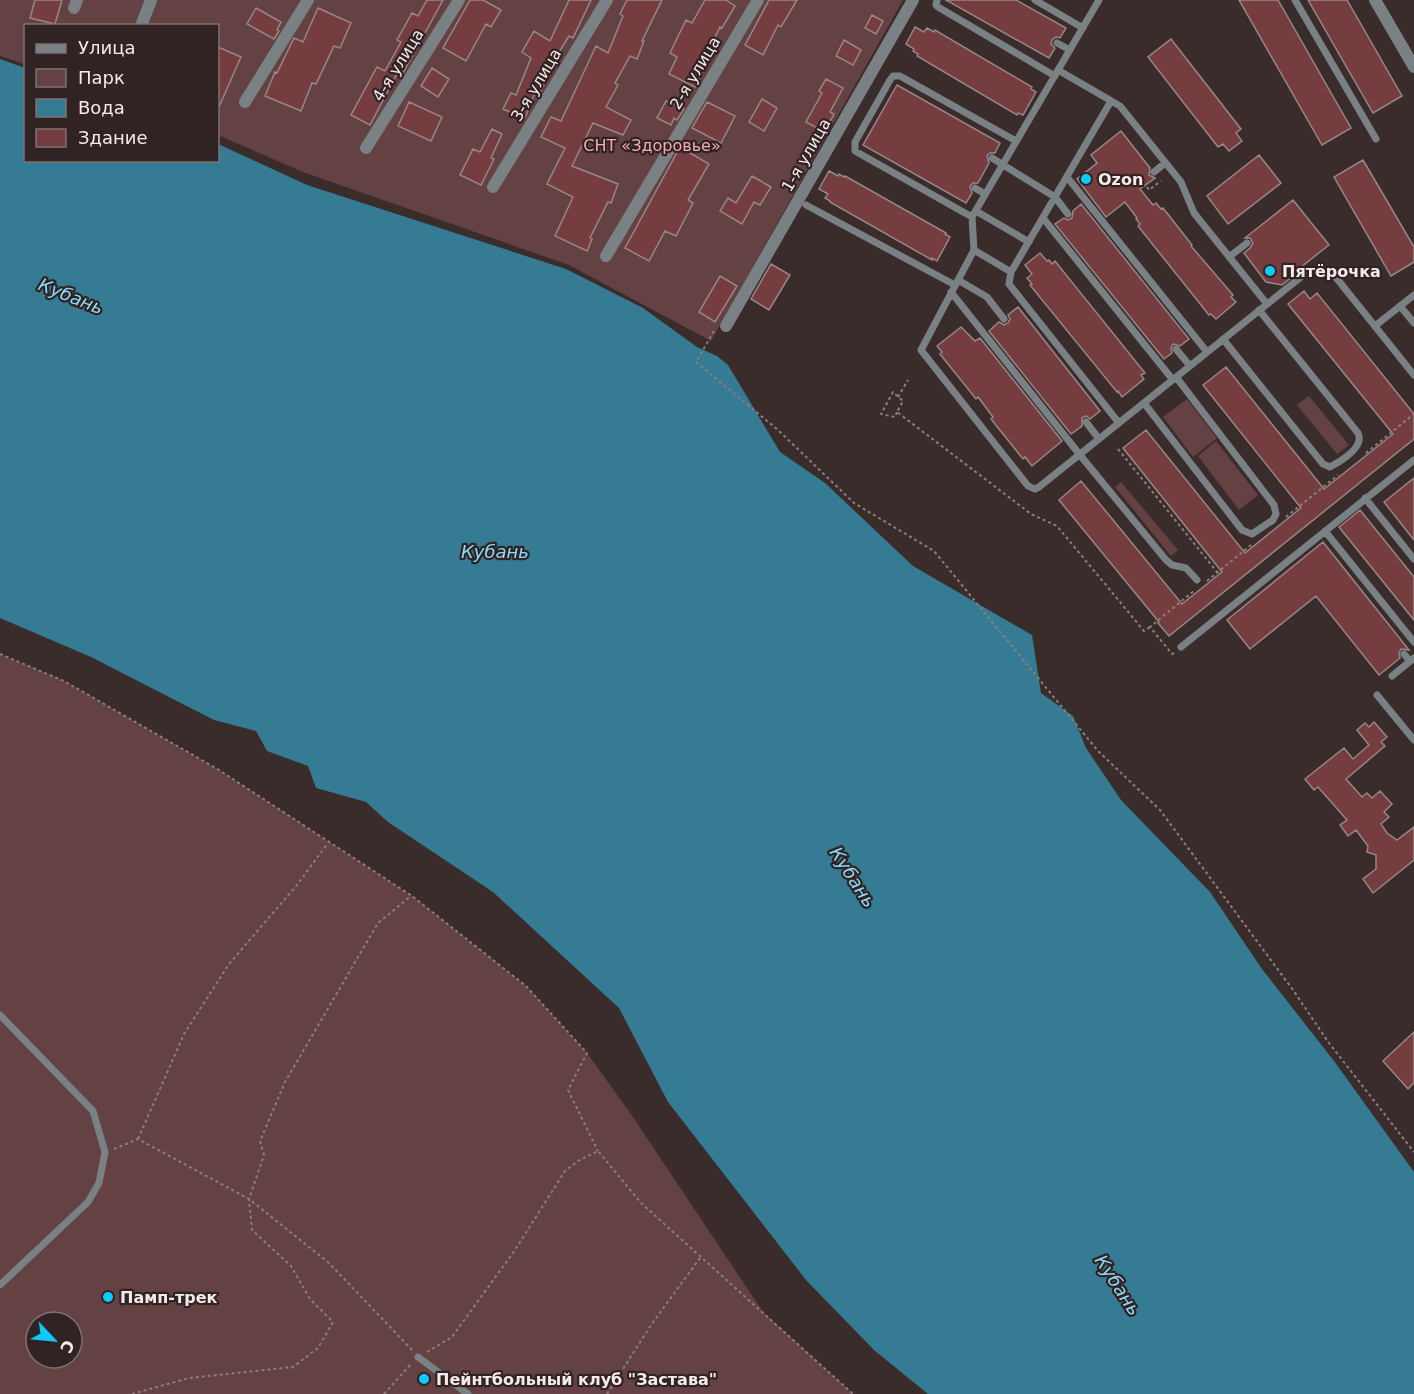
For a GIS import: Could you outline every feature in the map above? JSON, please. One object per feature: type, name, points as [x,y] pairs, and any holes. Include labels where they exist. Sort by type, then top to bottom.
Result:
[{"type":"street","points":[[142,24],[151,0]]},
{"type":"street","points":[[245,102],[308,0]]},
{"type":"street","name":"4-я улица","points":[[366,148],[459,0]]},
{"type":"street","name":"3-я улица","points":[[493,187],[607,0]]},
{"type":"street","name":"2-я улица","points":[[606,256],[758,0]]},
{"type":"street","name":"1-я улица","points":[[722,324],[914,0]]},
{"type":"street","points":[[1375,0],[1414,67]]},
{"type":"lane","points":[[937,0],[938,7],[1120,106],[1181,182],[1194,213],[1267,304]]},
{"type":"lane","points":[[1035,0],[1083,28]]},
{"type":"lane","points":[[1099,0],[974,214],[974,250],[921,350],[1028,486],[1035,489],[1306,273],[1317,268],[1326,269],[1334,275],[1414,375]]},
{"type":"lane","points":[[1295,0],[1376,139]]},
{"type":"lane","points":[[1057,43],[1070,50]]},
{"type":"lane","points":[[1016,141],[900,76],[893,76],[855,142],[855,151],[1029,242]]},
{"type":"lane","points":[[1111,101],[1011,272],[1009,284],[1119,423]]},
{"type":"lane","points":[[992,158],[1055,197],[1068,214]]},
{"type":"lane","points":[[1154,172],[1165,163]]},
{"type":"lane","points":[[1067,177],[1207,352]]},
{"type":"lane","points":[[975,188],[985,194]]},
{"type":"lane","points":[[806,205],[955,286],[987,297],[1004,319]]},
{"type":"lane","points":[[1043,218],[1274,505],[1276,514],[1273,519],[1252,534],[1242,530],[1144,403]]},
{"type":"lane","points":[[1229,257],[1247,243]]},
{"type":"lane","points":[[974,250],[1011,272]]},
{"type":"lane","points":[[955,286],[1080,455],[1166,560],[1172,565],[1186,568],[1197,580]]},
{"type":"lane","points":[[1375,326],[1414,295]]},
{"type":"lane","points":[[1401,306],[1414,323]]},
{"type":"lane","points":[[1223,339],[1323,464],[1330,467],[1344,457],[1360,442],[1358,433],[1259,310]]},
{"type":"lane","points":[[1176,349],[1190,366]]},
{"type":"lane","points":[[1086,422],[1099,439]]},
{"type":"lane","points":[[1180,647],[1365,498],[1413,463]]},
{"type":"lane","points":[[1365,498],[1414,559]]},
{"type":"lane","points":[[1325,531],[1414,642]]},
{"type":"lane","points":[[1392,676],[1398,666],[1412,660],[1404,654]]},
{"type":"lane","points":[[1377,695],[1414,740]]},
{"type":"lane","points":[[0,1015],[93,1111],[105,1152],[99,1183],[88,1202],[0,1285]]},
{"type":"lane","points":[[418,1357],[468,1394]]},
{"type":"path","points":[[722,324],[696,362],[778,430],[854,503],[934,551],[1098,751],[1160,810],[1293,990],[1329,1043],[1414,1152]]},
{"type":"path","points":[[898,397],[908,380]]},
{"type":"path","points":[[892,392],[903,401],[897,412],[895,417],[881,414],[892,392]]},
{"type":"path","points":[[897,412],[1031,514],[1058,526],[1144,631],[1150,627]]},
{"type":"path","points":[[1118,449],[1217,572]]},
{"type":"path","points":[[0,654],[64,681],[219,770],[412,896],[526,986],[587,1053],[568,1090],[598,1151],[641,1203],[852,1394]]},
{"type":"path","points":[[105,1152],[138,1139],[184,1034],[229,964],[297,885],[328,843]]},
{"type":"path","points":[[132,1394],[189,1378],[293,1367],[318,1348],[333,1322],[309,1299],[291,1266],[252,1230],[249,1199],[264,1155],[260,1142],[285,1082],[378,923],[412,896]]},
{"type":"path","points":[[138,1139],[249,1199],[329,1263],[418,1357]]},
{"type":"path","points":[[384,1394],[418,1357],[452,1337],[515,1250],[565,1171],[578,1161],[598,1151]]},
{"type":"path","points":[[607,1394],[651,1325],[701,1257]]},
{"type":"green space","name":"СНТ «Здоровье»","points":[[0,0],[903,0],[711,341],[569,265],[303,172],[219,135],[219,24],[24,24],[24,64],[0,56]]},
{"type":"green space","points":[[1309,396],[1349,445],[1337,454],[1297,405]]},
{"type":"green space","points":[[1187,399],[1217,438],[1193,457],[1163,417]]},
{"type":"green space","points":[[1216,441],[1258,495],[1239,510],[1198,456]]},
{"type":"green space","points":[[1121,482],[1178,550],[1171,556],[1115,487]]},
{"type":"green space","points":[[0,654],[64,681],[219,770],[412,896],[526,986],[587,1053],[633,1117],[763,1312],[853,1394],[0,1394]]},
{"type":"water","name":"Кубань","points":[[0,59],[24,68],[24,162],[219,162],[219,144],[307,185],[566,269],[643,308],[697,347],[717,356],[728,365],[780,452],[825,483],[913,566],[1032,635],[1041,693],[1073,716],[1086,748],[1121,800],[1210,892],[1262,969],[1334,1061],[1414,1172],[1414,1394],[928,1394],[874,1350],[806,1280],[668,1102],[619,1008],[493,892],[388,822],[366,802],[316,788],[308,766],[267,751],[256,731],[214,720],[91,657],[0,618]]},
{"type":"building","points":[[35,0],[62,0],[55,24],[30,18]]},
{"type":"building","points":[[427,0],[443,0],[403,73],[399,70],[370,125],[351,115],[377,67],[385,71],[401,42],[397,40],[412,13],[418,16]]},
{"type":"building","points":[[470,0],[483,0],[501,10],[491,27],[486,24],[466,61],[443,48]]},
{"type":"building","points":[[569,0],[591,0],[573,38],[569,36],[544,76],[547,77],[539,95],[535,93],[525,118],[503,109],[511,93],[516,95],[531,58],[522,52],[534,31],[550,41]]},
{"type":"building","points":[[627,0],[662,0],[642,41],[644,41],[637,59],[630,56],[615,83],[618,85],[606,107],[631,120],[623,135],[593,123],[572,166],[618,184],[611,203],[608,202],[590,238],[592,239],[587,251],[555,236],[573,197],[547,184],[565,148],[541,137],[551,117],[561,121],[596,46],[608,53],[623,16],[620,14]]},
{"type":"building","points":[[705,0],[726,0],[735,6],[722,28],[720,27],[699,71],[702,73],[695,87],[669,74],[677,57],[670,53],[686,20],[692,23]]},
{"type":"building","points":[[769,0],[797,0],[781,27],[778,25],[763,55],[745,45]]},
{"type":"building","points":[[946,0],[1016,0],[1066,28],[1060,38],[1056,37],[1052,40],[1051,44],[1055,48],[1049,58]]},
{"type":"building","points":[[1239,0],[1278,0],[1351,128],[1322,145]]},
{"type":"building","points":[[1308,0],[1347,0],[1402,96],[1373,113]]},
{"type":"building","points":[[256,8],[281,22],[274,39],[247,24]]},
{"type":"building","points":[[318,8],[351,23],[340,48],[334,46],[316,84],[312,83],[301,111],[265,96],[294,38],[303,42]]},
{"type":"building","points":[[872,15],[883,21],[876,34],[865,28]]},
{"type":"building","points":[[915,27],[924,32],[927,28],[934,32],[935,30],[1032,87],[1031,89],[1036,92],[1023,115],[1018,113],[1017,115],[917,56],[914,49],[906,44]]},
{"type":"building","points":[[1171,39],[1241,129],[1236,133],[1242,141],[1229,151],[1223,144],[1218,147],[1148,57]]},
{"type":"building","points":[[844,40],[861,50],[853,65],[836,56]]},
{"type":"building","points":[[219,47],[241,57],[219,107]]},
{"type":"building","points":[[432,68],[449,79],[438,97],[421,86]]},
{"type":"building","points":[[826,79],[843,88],[830,112],[834,114],[824,132],[806,122],[822,93],[819,91]]},
{"type":"building","points":[[897,85],[1000,143],[995,153],[987,156],[989,163],[978,183],[970,186],[972,193],[966,203],[863,145]]},
{"type":"building","points":[[762,99],[777,108],[764,131],[749,122]]},
{"type":"building","points":[[666,101],[684,109],[677,120],[674,118],[671,125],[657,118]]},
{"type":"building","points":[[409,102],[442,117],[431,141],[398,126]]},
{"type":"building","points":[[707,102],[735,116],[721,143],[692,128]]},
{"type":"building","points":[[492,129],[502,134],[491,158],[494,159],[481,185],[460,175],[473,149],[480,152]]},
{"type":"building","points":[[1121,131],[1150,168],[1149,175],[1155,178],[1140,189],[1153,205],[1156,203],[1161,209],[1163,208],[1191,246],[1233,295],[1231,297],[1236,302],[1216,319],[1211,314],[1209,315],[1138,226],[1140,224],[1137,218],[1125,202],[1106,217],[1077,179],[1097,163],[1091,155]]},
{"type":"building","points":[[680,147],[709,164],[688,200],[693,203],[676,236],[665,231],[649,261],[625,248]]},
{"type":"building","points":[[1259,155],[1281,183],[1228,224],[1207,196]]},
{"type":"building","points":[[1363,160],[1414,247],[1414,262],[1391,276],[1334,177]]},
{"type":"building","points":[[829,171],[838,176],[839,174],[845,176],[946,233],[950,237],[937,261],[825,198],[828,194],[819,189]]},
{"type":"building","points":[[752,176],[771,187],[760,205],[754,202],[742,224],[720,211],[728,198],[736,203]]},
{"type":"building","points":[[1293,200],[1329,245],[1282,285],[1266,282],[1244,253],[1253,243],[1250,238],[1245,238]]},
{"type":"building","points":[[1081,204],[1189,339],[1180,346],[1173,344],[1172,353],[1164,359],[1055,224],[1064,218],[1068,220],[1072,218],[1073,211]]},
{"type":"building","points":[[1040,253],[1052,264],[1055,261],[1145,373],[1141,375],[1144,379],[1122,397],[1030,285],[1032,284],[1027,278],[1032,274],[1025,265]]},
{"type":"building","points":[[771,264],[790,275],[769,310],[751,299]]},
{"type":"building","points":[[720,276],[737,286],[715,322],[699,312]]},
{"type":"building","points":[[1304,291],[1310,299],[1317,293],[1414,414],[1414,439],[1169,636],[1059,500],[1081,481],[1182,604],[1222,572],[1123,448],[1146,430],[1245,553],[1301,508],[1203,385],[1226,367],[1324,489],[1393,434],[1288,304]]},
{"type":"building","points":[[1018,307],[1100,411],[1090,419],[1086,416],[1082,418],[1082,426],[1071,434],[989,331],[999,322],[1004,325],[1008,323],[1010,319],[1008,315]]},
{"type":"building","points":[[961,327],[975,341],[980,338],[1062,441],[1032,466],[1025,457],[1023,459],[991,419],[993,417],[978,397],[976,399],[940,354],[942,352],[937,346]]},
{"type":"building","points":[[1414,478],[1414,540],[1384,502]]},
{"type":"building","points":[[1360,510],[1414,577],[1414,620],[1339,527]]},
{"type":"building","points":[[1323,542],[1409,650],[1401,649],[1400,658],[1379,675],[1316,596],[1250,649],[1227,620]]},
{"type":"building","points":[[1374,722],[1387,737],[1381,742],[1385,746],[1346,779],[1362,797],[1367,793],[1372,798],[1380,791],[1392,804],[1384,812],[1389,817],[1381,824],[1387,833],[1397,840],[1414,827],[1414,860],[1373,893],[1363,879],[1376,869],[1376,855],[1367,852],[1368,846],[1356,830],[1348,836],[1340,825],[1347,820],[1318,787],[1314,790],[1305,779],[1344,748],[1353,759],[1369,745],[1357,730],[1365,723],[1369,727]]},
{"type":"building","points":[[1414,1032],[1414,1083],[1408,1089],[1383,1061]]},
{"type":"place","name":"Ozon","points":[[1086,179]]},
{"type":"place","name":"Пятёрочка","points":[[1270,271]]},
{"type":"place","name":"Памп-трек","points":[[108,1297]]},
{"type":"place","name":"Пейнтбольный клуб \"Застава\"","points":[[424,1379]]}]
